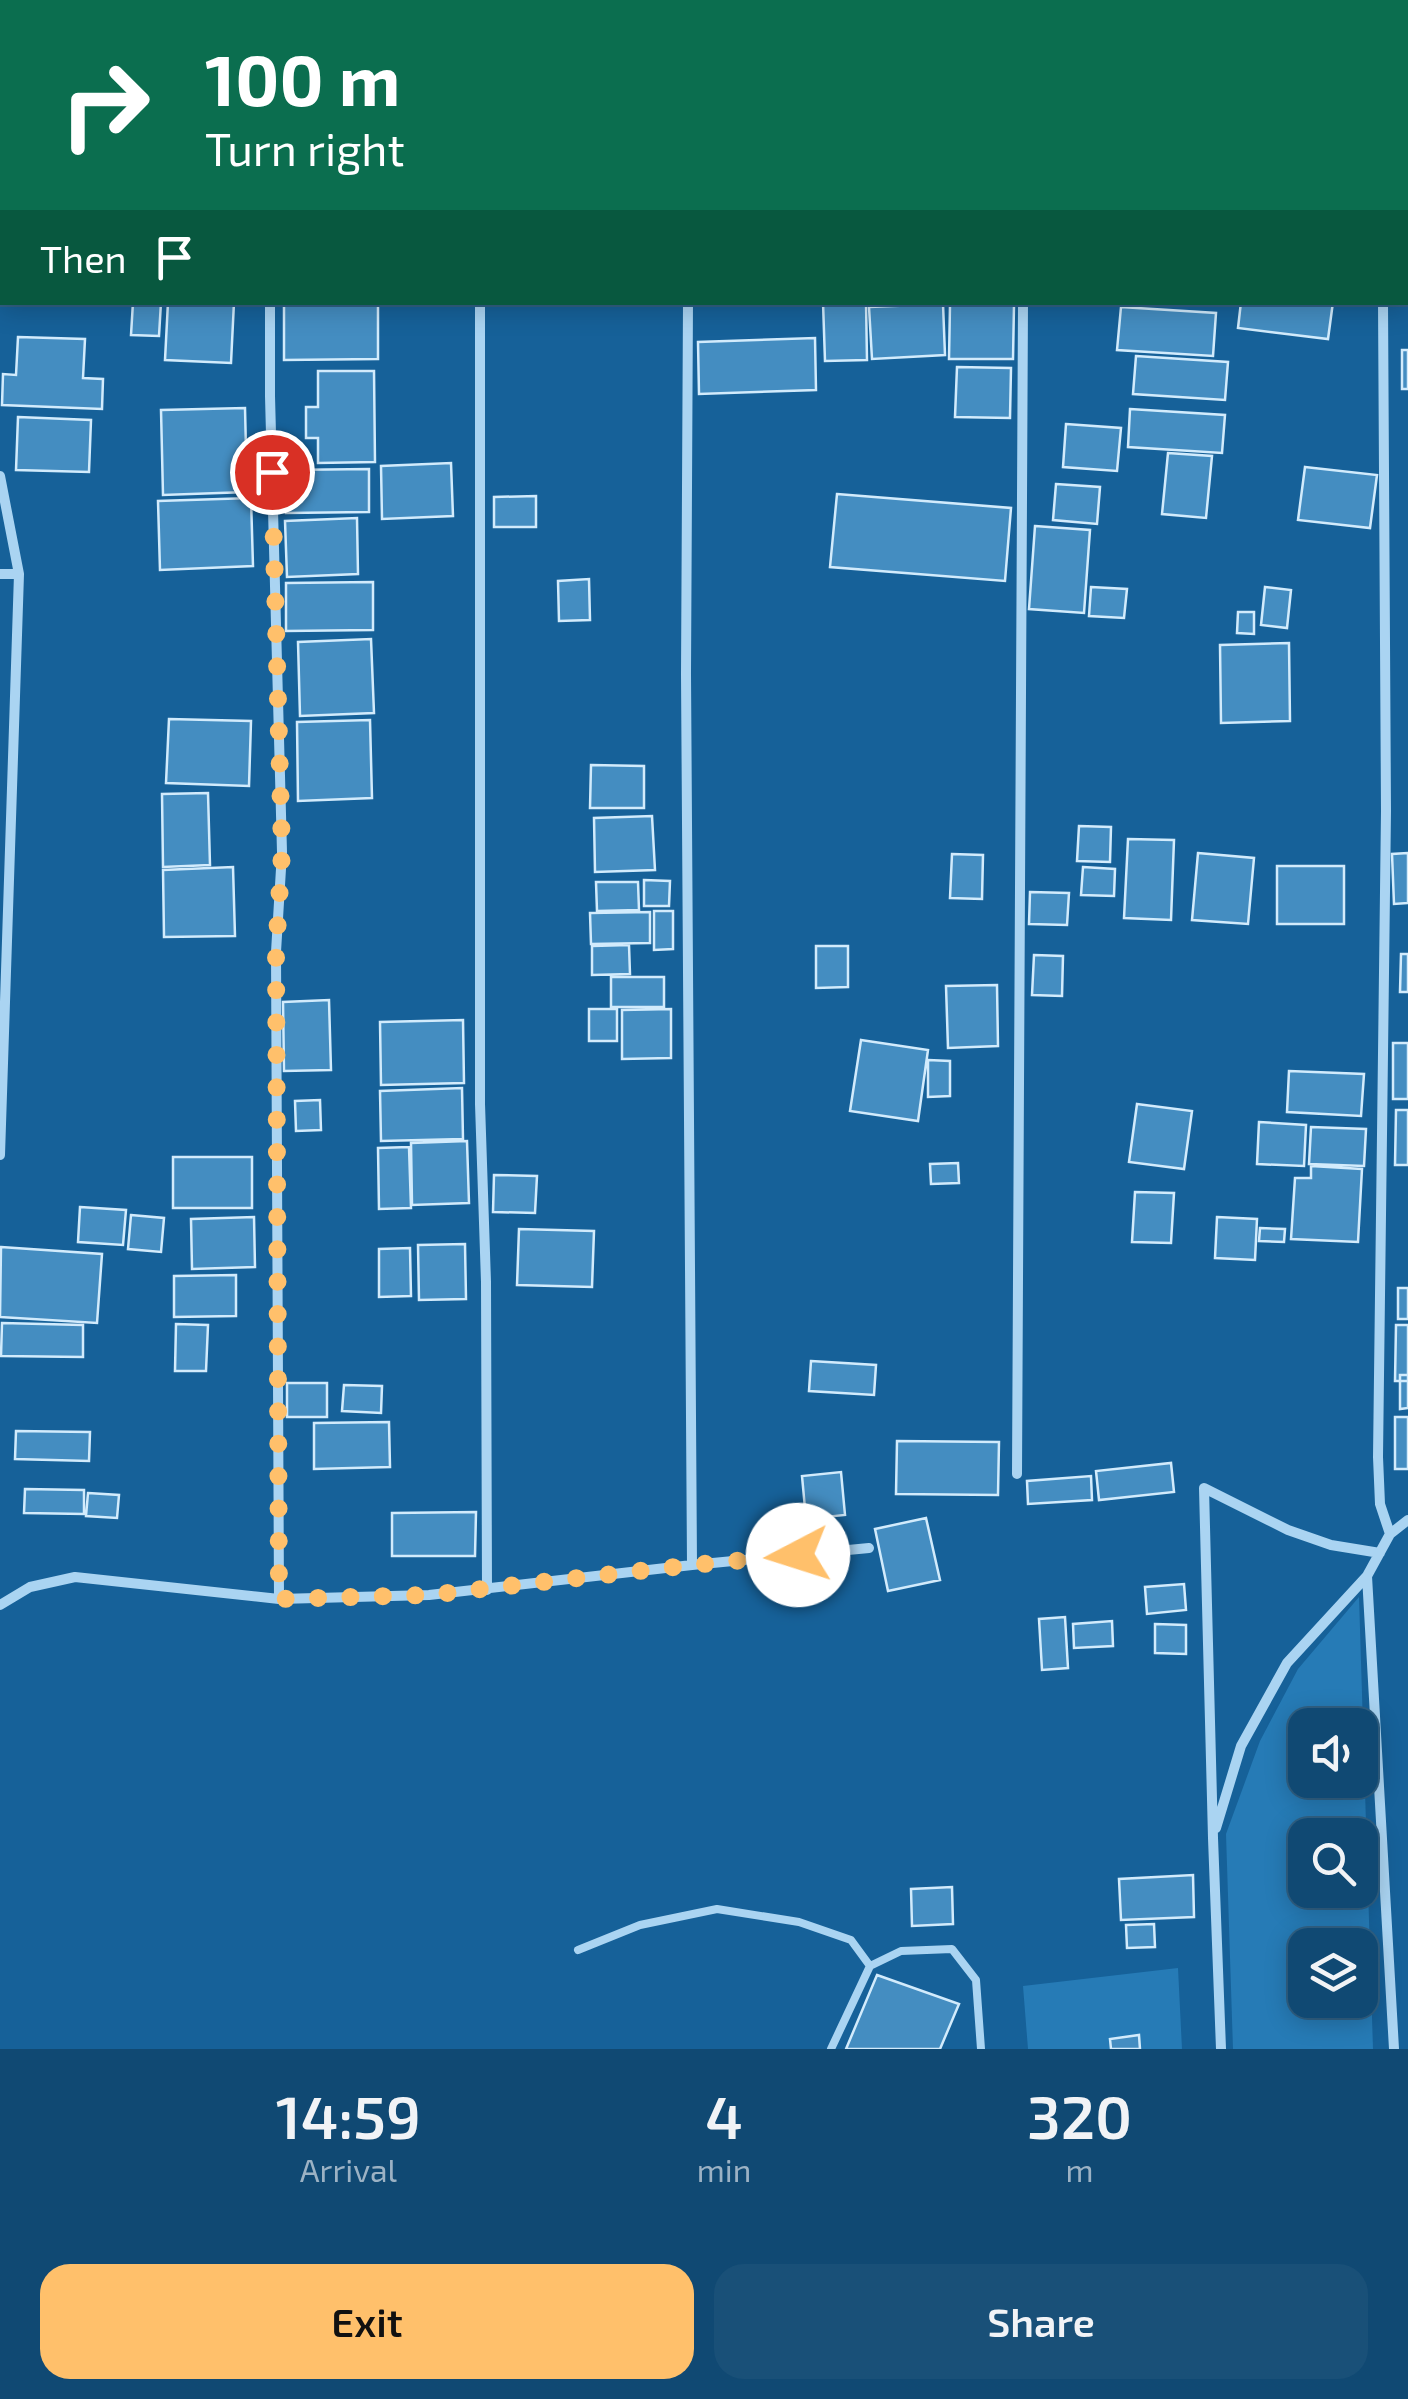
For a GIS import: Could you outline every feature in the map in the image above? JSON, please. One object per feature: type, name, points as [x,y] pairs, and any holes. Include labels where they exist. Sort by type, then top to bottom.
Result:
[{"type":"street","points":[[270,305],[282,852],[276,952],[279,1599]]},
{"type":"street","points":[[480,305],[480,1104],[486,1282],[487,1590]]},
{"type":"street","points":[[688,305],[686,693],[692,1565]]},
{"type":"street","points":[[1017,1474],[1022,305]]},
{"type":"street","points":[[1383,305],[1386,811],[1378,1456],[1380,1504],[1390,1534]]},
{"type":"street","points":[[0,476],[19,574],[0,1155]]},
{"type":"street","points":[[0,574],[19,574]]},
{"type":"street","points":[[1221,2049],[1204,1488],[1288,1530],[1331,1545],[1380,1552]]},
{"type":"street","points":[[1212,1838],[1241,1746],[1287,1662],[1367,1576],[1390,1534],[1408,1520]]},
{"type":"street","points":[[0,1605],[30,1587],[74,1577],[279,1599],[429,1595],[869,1548]]},
{"type":"street","points":[[1367,1576],[1394,2049]]},
{"type":"lane","points":[[578,1950],[640,1925],[716,1909],[800,1922],[851,1940],[870,1966]]},
{"type":"lane","points":[[831,2049],[870,1966],[901,1950],[952,1948],[976,1980],[981,2049]]},
{"type":"shaded area","points":[[1359,1597],[1362,1708],[1288,1708],[1288,1798],[1365,1798],[1366,1818],[1288,1818],[1288,1908],[1369,1908],[1369,1928],[1288,1928],[1288,2018],[1372,2018],[1373,2049],[1233,2049],[1226,1834],[1260,1741],[1298,1669]]},
{"type":"shaded area","points":[[1178,1968],[1182,2049],[1028,2049],[1023,1986]]},
{"type":"building","points":[[133,305],[161,305],[159,336],[131,335]]},
{"type":"building","points":[[168,305],[234,305],[231,363],[165,360]]},
{"type":"building","points":[[284,305],[378,305],[378,359],[284,360]]},
{"type":"building","points":[[823,305],[866,305],[867,360],[825,361]]},
{"type":"building","points":[[943,305],[945,355],[872,359],[869,307]]},
{"type":"building","points":[[950,305],[1014,305],[1013,359],[949,359]]},
{"type":"building","points":[[1241,305],[1333,305],[1328,339],[1238,328]]},
{"type":"building","points":[[1121,307],[1216,313],[1213,356],[1117,350]]},
{"type":"building","points":[[18,337],[85,339],[83,378],[103,379],[102,409],[2,405],[3,374],[16,375]]},
{"type":"building","points":[[815,338],[816,390],[699,394],[698,342]]},
{"type":"building","points":[[1402,350],[1408,350],[1408,389],[1402,389]]},
{"type":"building","points":[[1136,356],[1228,362],[1225,400],[1133,394]]},
{"type":"building","points":[[957,367],[1011,368],[1010,418],[955,417]]},
{"type":"building","points":[[318,371],[374,371],[375,462],[318,463],[318,438],[306,438],[306,407],[318,407]]},
{"type":"building","points":[[245,408],[247,492],[163,495],[161,410]]},
{"type":"building","points":[[1130,409],[1225,415],[1222,453],[1128,447]]},
{"type":"building","points":[[18,417],[91,420],[89,472],[16,470]]},
{"type":"building","points":[[1066,424],[1121,428],[1117,471],[1063,467]]},
{"type":"building","points":[[1168,453],[1212,456],[1206,518],[1162,514]]},
{"type":"building","points":[[451,463],[453,516],[382,519],[381,466]]},
{"type":"building","points":[[1305,467],[1377,475],[1370,528],[1298,520]]},
{"type":"building","points":[[369,469],[369,512],[286,513],[285,470]]},
{"type":"building","points":[[1056,484],[1100,487],[1097,524],[1053,520]]},
{"type":"building","points":[[837,494],[1011,508],[1005,581],[830,567]]},
{"type":"building","points":[[536,496],[536,527],[494,527],[494,497]]},
{"type":"building","points":[[251,498],[253,566],[160,570],[158,501]]},
{"type":"building","points":[[357,518],[358,574],[287,577],[285,521]]},
{"type":"building","points":[[1035,526],[1090,530],[1084,613],[1029,609]]},
{"type":"building","points":[[589,579],[590,620],[559,621],[558,581]]},
{"type":"building","points":[[373,582],[373,630],[286,631],[286,583]]},
{"type":"building","points":[[1091,587],[1127,589],[1124,618],[1089,616]]},
{"type":"building","points":[[1265,587],[1291,590],[1287,628],[1261,625]]},
{"type":"building","points":[[1238,612],[1254,612],[1254,634],[1237,633]]},
{"type":"building","points":[[371,639],[374,713],[300,716],[298,642]]},
{"type":"building","points":[[1289,643],[1290,721],[1221,723],[1220,645]]},
{"type":"building","points":[[169,719],[251,721],[249,786],[166,783]]},
{"type":"building","points":[[370,720],[372,798],[298,801],[297,722]]},
{"type":"building","points":[[591,765],[644,766],[644,808],[590,808]]},
{"type":"building","points":[[208,793],[210,865],[163,867],[162,794]]},
{"type":"building","points":[[652,816],[655,870],[595,872],[594,818]]},
{"type":"building","points":[[1079,826],[1111,827],[1110,862],[1077,861]]},
{"type":"building","points":[[1128,839],[1174,840],[1171,920],[1124,918]]},
{"type":"building","points":[[1198,853],[1254,858],[1248,924],[1192,920]]},
{"type":"building","points":[[1408,853],[1408,903],[1394,904],[1392,854]]},
{"type":"building","points":[[952,854],[983,855],[982,899],[950,898]]},
{"type":"building","points":[[1277,866],[1344,866],[1344,924],[1277,924]]},
{"type":"building","points":[[233,867],[235,936],[164,937],[163,870]]},
{"type":"building","points":[[1083,867],[1115,869],[1114,896],[1081,895]]},
{"type":"building","points":[[644,880],[670,881],[669,906],[644,906]]},
{"type":"building","points":[[596,882],[638,882],[639,910],[597,911]]},
{"type":"building","points":[[1030,892],[1069,893],[1067,925],[1029,924]]},
{"type":"building","points":[[654,911],[673,911],[673,949],[654,950]]},
{"type":"building","points":[[650,912],[650,943],[591,944],[590,913]]},
{"type":"building","points":[[629,945],[630,974],[592,975],[592,946]]},
{"type":"building","points":[[816,946],[848,946],[848,987],[816,988]]},
{"type":"building","points":[[1401,954],[1408,954],[1408,992],[1400,992]]},
{"type":"building","points":[[1034,955],[1063,956],[1062,996],[1032,995]]},
{"type":"building","points":[[611,977],[664,977],[664,1007],[611,1007]]},
{"type":"building","points":[[997,985],[998,1046],[948,1048],[946,986]]},
{"type":"building","points":[[329,1000],[331,1070],[284,1071],[283,1002]]},
{"type":"building","points":[[589,1009],[617,1009],[617,1041],[589,1041]]},
{"type":"building","points":[[671,1009],[671,1058],[622,1059],[622,1010]]},
{"type":"building","points":[[463,1020],[464,1083],[381,1085],[380,1022]]},
{"type":"building","points":[[861,1040],[928,1050],[918,1121],[850,1111]]},
{"type":"building","points":[[1393,1043],[1408,1043],[1408,1099],[1393,1099]]},
{"type":"building","points":[[928,1060],[950,1061],[950,1096],[928,1097]]},
{"type":"building","points":[[1289,1071],[1364,1074],[1361,1116],[1287,1112]]},
{"type":"building","points":[[462,1088],[463,1139],[381,1141],[380,1091]]},
{"type":"building","points":[[320,1100],[321,1130],[296,1131],[295,1101]]},
{"type":"building","points":[[1137,1104],[1192,1111],[1184,1169],[1129,1162]]},
{"type":"building","points":[[1396,1110],[1408,1110],[1408,1165],[1395,1165]]},
{"type":"building","points":[[1259,1122],[1306,1125],[1304,1166],[1257,1164]]},
{"type":"building","points":[[1311,1127],[1366,1129],[1364,1166],[1309,1164]]},
{"type":"building","points":[[467,1141],[469,1203],[412,1205],[411,1143]]},
{"type":"building","points":[[409,1147],[411,1208],[379,1209],[378,1148]]},
{"type":"building","points":[[173,1157],[252,1157],[252,1208],[173,1208]]},
{"type":"building","points":[[958,1163],[959,1183],[931,1184],[930,1164]]},
{"type":"building","points":[[1311,1166],[1362,1169],[1358,1242],[1291,1239],[1295,1178],[1311,1178]]},
{"type":"building","points":[[494,1175],[537,1176],[535,1213],[493,1212]]},
{"type":"building","points":[[1135,1192],[1174,1193],[1171,1243],[1132,1242]]},
{"type":"building","points":[[80,1207],[126,1210],[123,1245],[78,1242]]},
{"type":"building","points":[[131,1215],[164,1218],[161,1252],[128,1249]]},
{"type":"building","points":[[254,1217],[255,1267],[192,1269],[191,1219]]},
{"type":"building","points":[[1217,1217],[1257,1219],[1255,1260],[1215,1258]]},
{"type":"building","points":[[1260,1228],[1285,1229],[1284,1242],[1259,1241]]},
{"type":"building","points":[[519,1229],[594,1231],[592,1287],[517,1285]]},
{"type":"building","points":[[465,1244],[466,1299],[419,1300],[418,1245]]},
{"type":"building","points":[[1,1247],[102,1254],[97,1323],[0,1317]]},
{"type":"building","points":[[410,1248],[411,1296],[379,1297],[379,1249]]},
{"type":"building","points":[[236,1275],[236,1316],[174,1317],[174,1276]]},
{"type":"building","points":[[1398,1288],[1408,1288],[1408,1319],[1398,1319]]},
{"type":"building","points":[[2,1323],[83,1325],[83,1357],[1,1356]]},
{"type":"building","points":[[176,1324],[208,1325],[206,1371],[175,1371]]},
{"type":"building","points":[[1396,1325],[1408,1325],[1408,1381],[1395,1381]]},
{"type":"building","points":[[811,1361],[876,1365],[874,1395],[809,1391]]},
{"type":"building","points":[[1400,1375],[1408,1375],[1408,1408],[1400,1409]]},
{"type":"building","points":[[287,1383],[327,1383],[327,1417],[287,1417]]},
{"type":"building","points":[[344,1385],[382,1386],[381,1413],[342,1411]]},
{"type":"building","points":[[1395,1417],[1408,1417],[1408,1469],[1395,1469]]},
{"type":"building","points":[[389,1422],[390,1467],[314,1469],[314,1423]]},
{"type":"building","points":[[16,1431],[90,1432],[89,1461],[15,1459]]},
{"type":"building","points":[[897,1441],[999,1442],[998,1495],[896,1494]]},
{"type":"building","points":[[1171,1463],[1174,1492],[1099,1500],[1096,1471]]},
{"type":"building","points":[[841,1472],[845,1515],[806,1519],[802,1476]]},
{"type":"building","points":[[1091,1476],[1092,1500],[1028,1504],[1027,1481]]},
{"type":"building","points":[[25,1489],[84,1490],[84,1514],[24,1513]]},
{"type":"building","points":[[88,1493],[119,1495],[117,1518],[86,1516]]},
{"type":"building","points":[[476,1512],[475,1556],[392,1556],[392,1513]]},
{"type":"building","points":[[926,1518],[940,1580],[888,1591],[875,1529]]},
{"type":"building","points":[[1184,1584],[1186,1610],[1147,1614],[1145,1587]]},
{"type":"building","points":[[1065,1617],[1068,1668],[1042,1670],[1039,1619]]},
{"type":"building","points":[[1112,1621],[1113,1646],[1074,1648],[1073,1624]]},
{"type":"building","points":[[1155,1624],[1186,1625],[1186,1654],[1155,1653]]},
{"type":"building","points":[[1193,1875],[1194,1917],[1121,1920],[1119,1879]]},
{"type":"building","points":[[952,1887],[953,1924],[912,1926],[911,1889]]},
{"type":"building","points":[[1154,1924],[1155,1947],[1127,1948],[1126,1925]]},
{"type":"building","points":[[877,1975],[959,2004],[940,2049],[846,2049]]},
{"type":"building","points":[[1139,2035],[1140,2049],[1111,2049],[1110,2039]]},
{"type":"route","points":[[272,472],[282,852],[276,952],[279,1599],[429,1595],[798,1555]]}]
